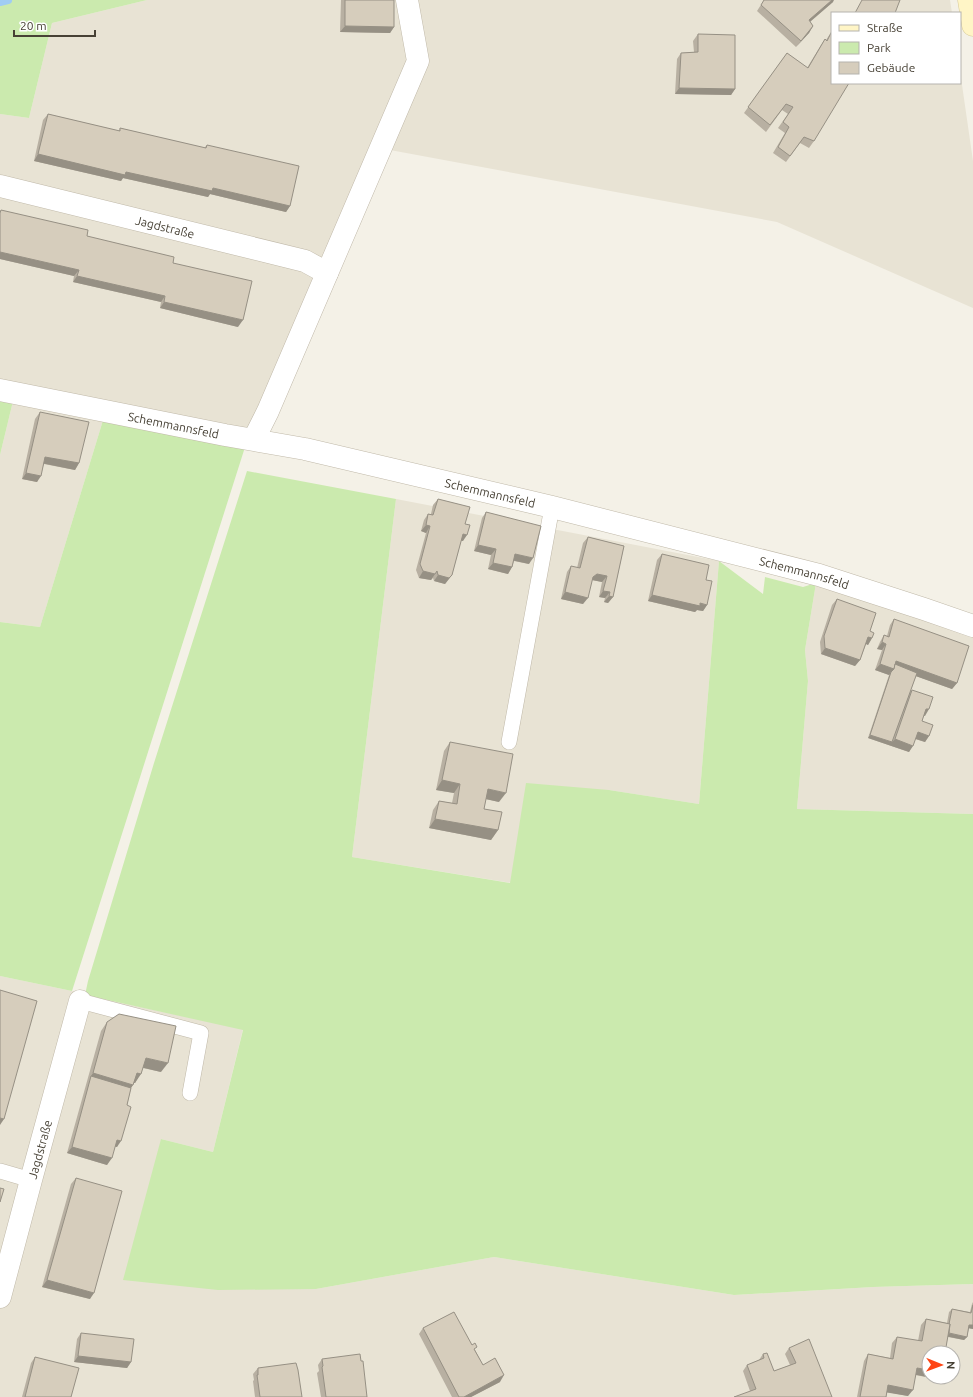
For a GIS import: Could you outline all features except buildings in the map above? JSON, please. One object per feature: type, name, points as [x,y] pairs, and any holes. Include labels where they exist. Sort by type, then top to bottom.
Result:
[{"type":"main road","points":[[970,0],[973,25]]},
{"type":"street","points":[[254,439],[268,411],[418,62],[407,0]]},
{"type":"street","name":"Jagdstraße","points":[[0,186],[305,261],[327,274]]},
{"type":"street","name":"Schemmannsfeld","points":[[0,390],[225,435],[305,449],[552,507],[819,575],[973,626]]},
{"type":"street","name":"Jagdstraße","points":[[0,1297],[80,1002]]},
{"type":"lane","points":[[509,742],[552,507]]},
{"type":"lane","points":[[80,1002],[201,1033],[190,1093]]},
{"type":"lane","points":[[0,1171],[31,1180]]},
{"type":"shaded area","points":[[147,0],[405,0],[415,63],[254,437],[0,382],[0,114],[29,118],[52,23]]},
{"type":"shaded area","points":[[410,0],[950,0],[952,12],[831,12],[831,84],[961,84],[961,78],[973,161],[973,308],[777,222],[390,150],[423,57]]},
{"type":"shaded area","points":[[14,397],[104,417],[40,627],[0,622],[0,455]]},
{"type":"shaded area","points":[[396,499],[719,561],[699,804],[609,790],[512,883],[352,857]]},
{"type":"shaded area","points":[[816,583],[973,632],[973,814],[797,809],[808,681],[805,650]]},
{"type":"shaded area","points":[[0,976],[243,1029],[213,1152],[161,1139],[316,1289],[494,1257],[734,1295],[873,1287],[973,1284],[973,1397],[0,1397]]},
{"type":"green space","points":[[0,0],[147,0],[52,23],[29,118],[0,114]]},
{"type":"green space","points":[[0,394],[14,397],[0,455]]},
{"type":"green space","points":[[104,417],[246,444],[72,991],[0,976],[0,622],[40,627]]},
{"type":"green space","points":[[247,471],[396,499],[352,857],[510,883],[526,783],[609,790],[699,804],[719,561],[763,594],[765,577],[803,587],[816,583],[805,650],[808,681],[797,809],[973,814],[973,1284],[873,1287],[734,1295],[494,1257],[316,1289],[218,1290],[123,1280],[161,1139],[213,1152],[243,1030],[85,995],[154,763]]},
{"type":"waterway","points":[[0,2],[8,0]]}]
